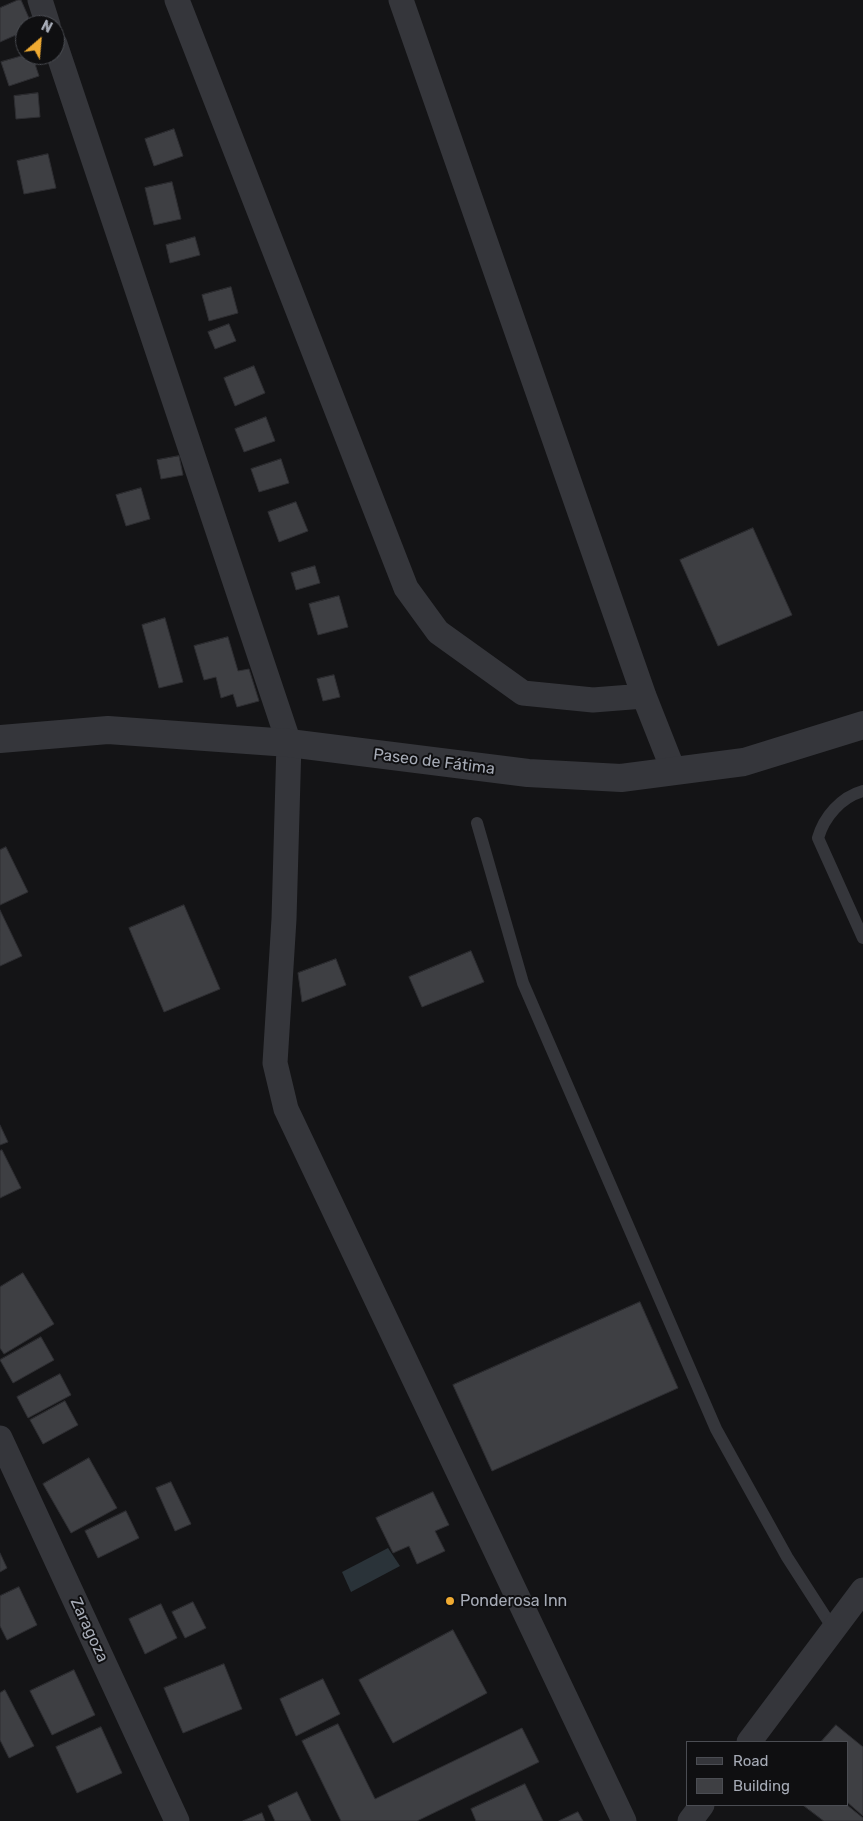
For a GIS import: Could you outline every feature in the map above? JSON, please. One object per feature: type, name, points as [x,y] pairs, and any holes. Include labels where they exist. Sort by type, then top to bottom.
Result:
[{"type":"street","points":[[40,0],[45,15]]},
{"type":"street","points":[[177,0],[406,588],[438,632],[524,693],[593,700],[644,696]]},
{"type":"street","points":[[401,0],[644,696],[674,772]]},
{"type":"street","points":[[62,65],[289,743],[284,919],[275,1063],[286,1108],[624,1821]]},
{"type":"street","name":"Paseo de Fátima","points":[[0,739],[108,730],[289,743],[528,773],[621,778],[744,762],[863,725]]},
{"type":"street","name":"Zaragoza","points":[[0,1438],[177,1821]]},
{"type":"street","points":[[750,1741],[863,1590]]},
{"type":"street","points":[[690,1821],[701,1806]]},
{"type":"lane","points":[[863,791],[839,804],[822,823],[818,838],[863,938]]},
{"type":"lane","points":[[477,823],[523,983],[716,1429],[787,1557],[834,1630]]},
{"type":"shaded area","points":[[388,1548],[400,1566],[351,1592],[342,1572]]},
{"type":"building","points":[[21,0],[28,15],[15,15],[15,35],[0,42],[0,8]]},
{"type":"building","points":[[15,58],[15,65],[35,65],[39,76],[9,86],[1,62]]},
{"type":"building","points":[[38,93],[40,117],[16,119],[14,96]]},
{"type":"building","points":[[174,129],[183,156],[154,166],[145,139]]},
{"type":"building","points":[[48,154],[56,188],[24,194],[17,161]]},
{"type":"building","points":[[172,182],[181,219],[154,225],[145,188]]},
{"type":"building","points":[[195,237],[200,255],[170,263],[166,245]]},
{"type":"building","points":[[231,287],[238,313],[209,321],[202,295]]},
{"type":"building","points":[[229,324],[236,341],[215,349],[208,332]]},
{"type":"building","points":[[254,366],[265,393],[235,406],[224,378]]},
{"type":"building","points":[[266,417],[275,441],[244,452],[235,429]]},
{"type":"building","points":[[179,456],[183,475],[161,479],[157,460]]},
{"type":"building","points":[[281,459],[289,483],[259,492],[251,469]]},
{"type":"building","points":[[141,488],[150,519],[126,526],[116,495]]},
{"type":"building","points":[[296,502],[308,531],[279,542],[268,512]]},
{"type":"building","points":[[753,528],[792,615],[718,646],[680,560]]},
{"type":"building","points":[[315,566],[320,583],[296,590],[291,573]]},
{"type":"building","points":[[339,596],[348,627],[318,635],[309,604]]},
{"type":"building","points":[[165,618],[183,682],[159,688],[142,625]]},
{"type":"building","points":[[228,637],[238,671],[249,669],[259,701],[237,707],[233,694],[221,698],[216,677],[204,680],[194,646]]},
{"type":"building","points":[[334,675],[340,697],[323,701],[317,679]]},
{"type":"building","points":[[6,847],[28,892],[0,905],[0,850]]},
{"type":"building","points":[[184,905],[220,989],[164,1012],[129,928]]},
{"type":"building","points":[[0,910],[22,956],[0,966]]},
{"type":"building","points":[[471,951],[484,982],[422,1007],[409,977]]},
{"type":"building","points":[[336,959],[346,985],[302,1002],[298,973]]},
{"type":"building","points":[[0,1125],[8,1142],[0,1145]]},
{"type":"building","points":[[2,1150],[21,1188],[0,1198],[0,1151]]},
{"type":"building","points":[[23,1273],[54,1324],[4,1354],[0,1348],[0,1287]]},
{"type":"building","points":[[640,1302],[678,1388],[492,1471],[453,1385]]},
{"type":"building","points":[[41,1337],[54,1360],[13,1383],[0,1360]]},
{"type":"building","points":[[60,1374],[71,1395],[28,1418],[17,1397]]},
{"type":"building","points":[[65,1401],[78,1425],[43,1444],[30,1420]]},
{"type":"building","points":[[89,1458],[117,1508],[71,1533],[43,1484]]},
{"type":"building","points":[[171,1482],[191,1524],[175,1531],[156,1488]]},
{"type":"building","points":[[433,1492],[449,1525],[435,1531],[445,1551],[417,1564],[409,1546],[393,1553],[376,1518]]},
{"type":"building","points":[[126,1511],[139,1538],[98,1558],[85,1531]]},
{"type":"building","points":[[0,1553],[7,1568],[0,1572]]},
{"type":"building","points":[[19,1587],[37,1625],[7,1640],[0,1626],[0,1596]]},
{"type":"building","points":[[193,1602],[206,1628],[185,1638],[172,1612]]},
{"type":"building","points":[[161,1604],[177,1638],[145,1654],[129,1619]]},
{"type":"building","points":[[453,1630],[487,1693],[393,1743],[359,1680]]},
{"type":"building","points":[[224,1664],[242,1709],[183,1733],[164,1688]]},
{"type":"building","points":[[74,1670],[95,1715],[52,1735],[30,1691]]},
{"type":"building","points":[[323,1679],[340,1714],[296,1736],[280,1699]]},
{"type":"building","points":[[5,1690],[34,1746],[9,1758],[0,1740],[0,1693]]},
{"type":"building","points":[[338,1724],[375,1799],[522,1728],[539,1762],[417,1821],[341,1821],[302,1741]]},
{"type":"building","points":[[836,1725],[863,1747],[863,1816],[848,1803],[848,1741],[822,1741]]},
{"type":"building","points":[[101,1727],[122,1773],[77,1793],[56,1747]]},
{"type":"building","points":[[525,1784],[543,1821],[476,1821],[471,1809]]},
{"type":"building","points":[[297,1792],[311,1821],[275,1821],[268,1806]]},
{"type":"building","points":[[804,1806],[848,1806],[863,1818],[863,1821],[824,1821]]},
{"type":"building","points":[[578,1812],[583,1821],[559,1821]]},
{"type":"building","points":[[262,1813],[265,1821],[243,1821]]},
{"type":"place","name":"Ponderosa Inn","points":[[450,1601]]}]
